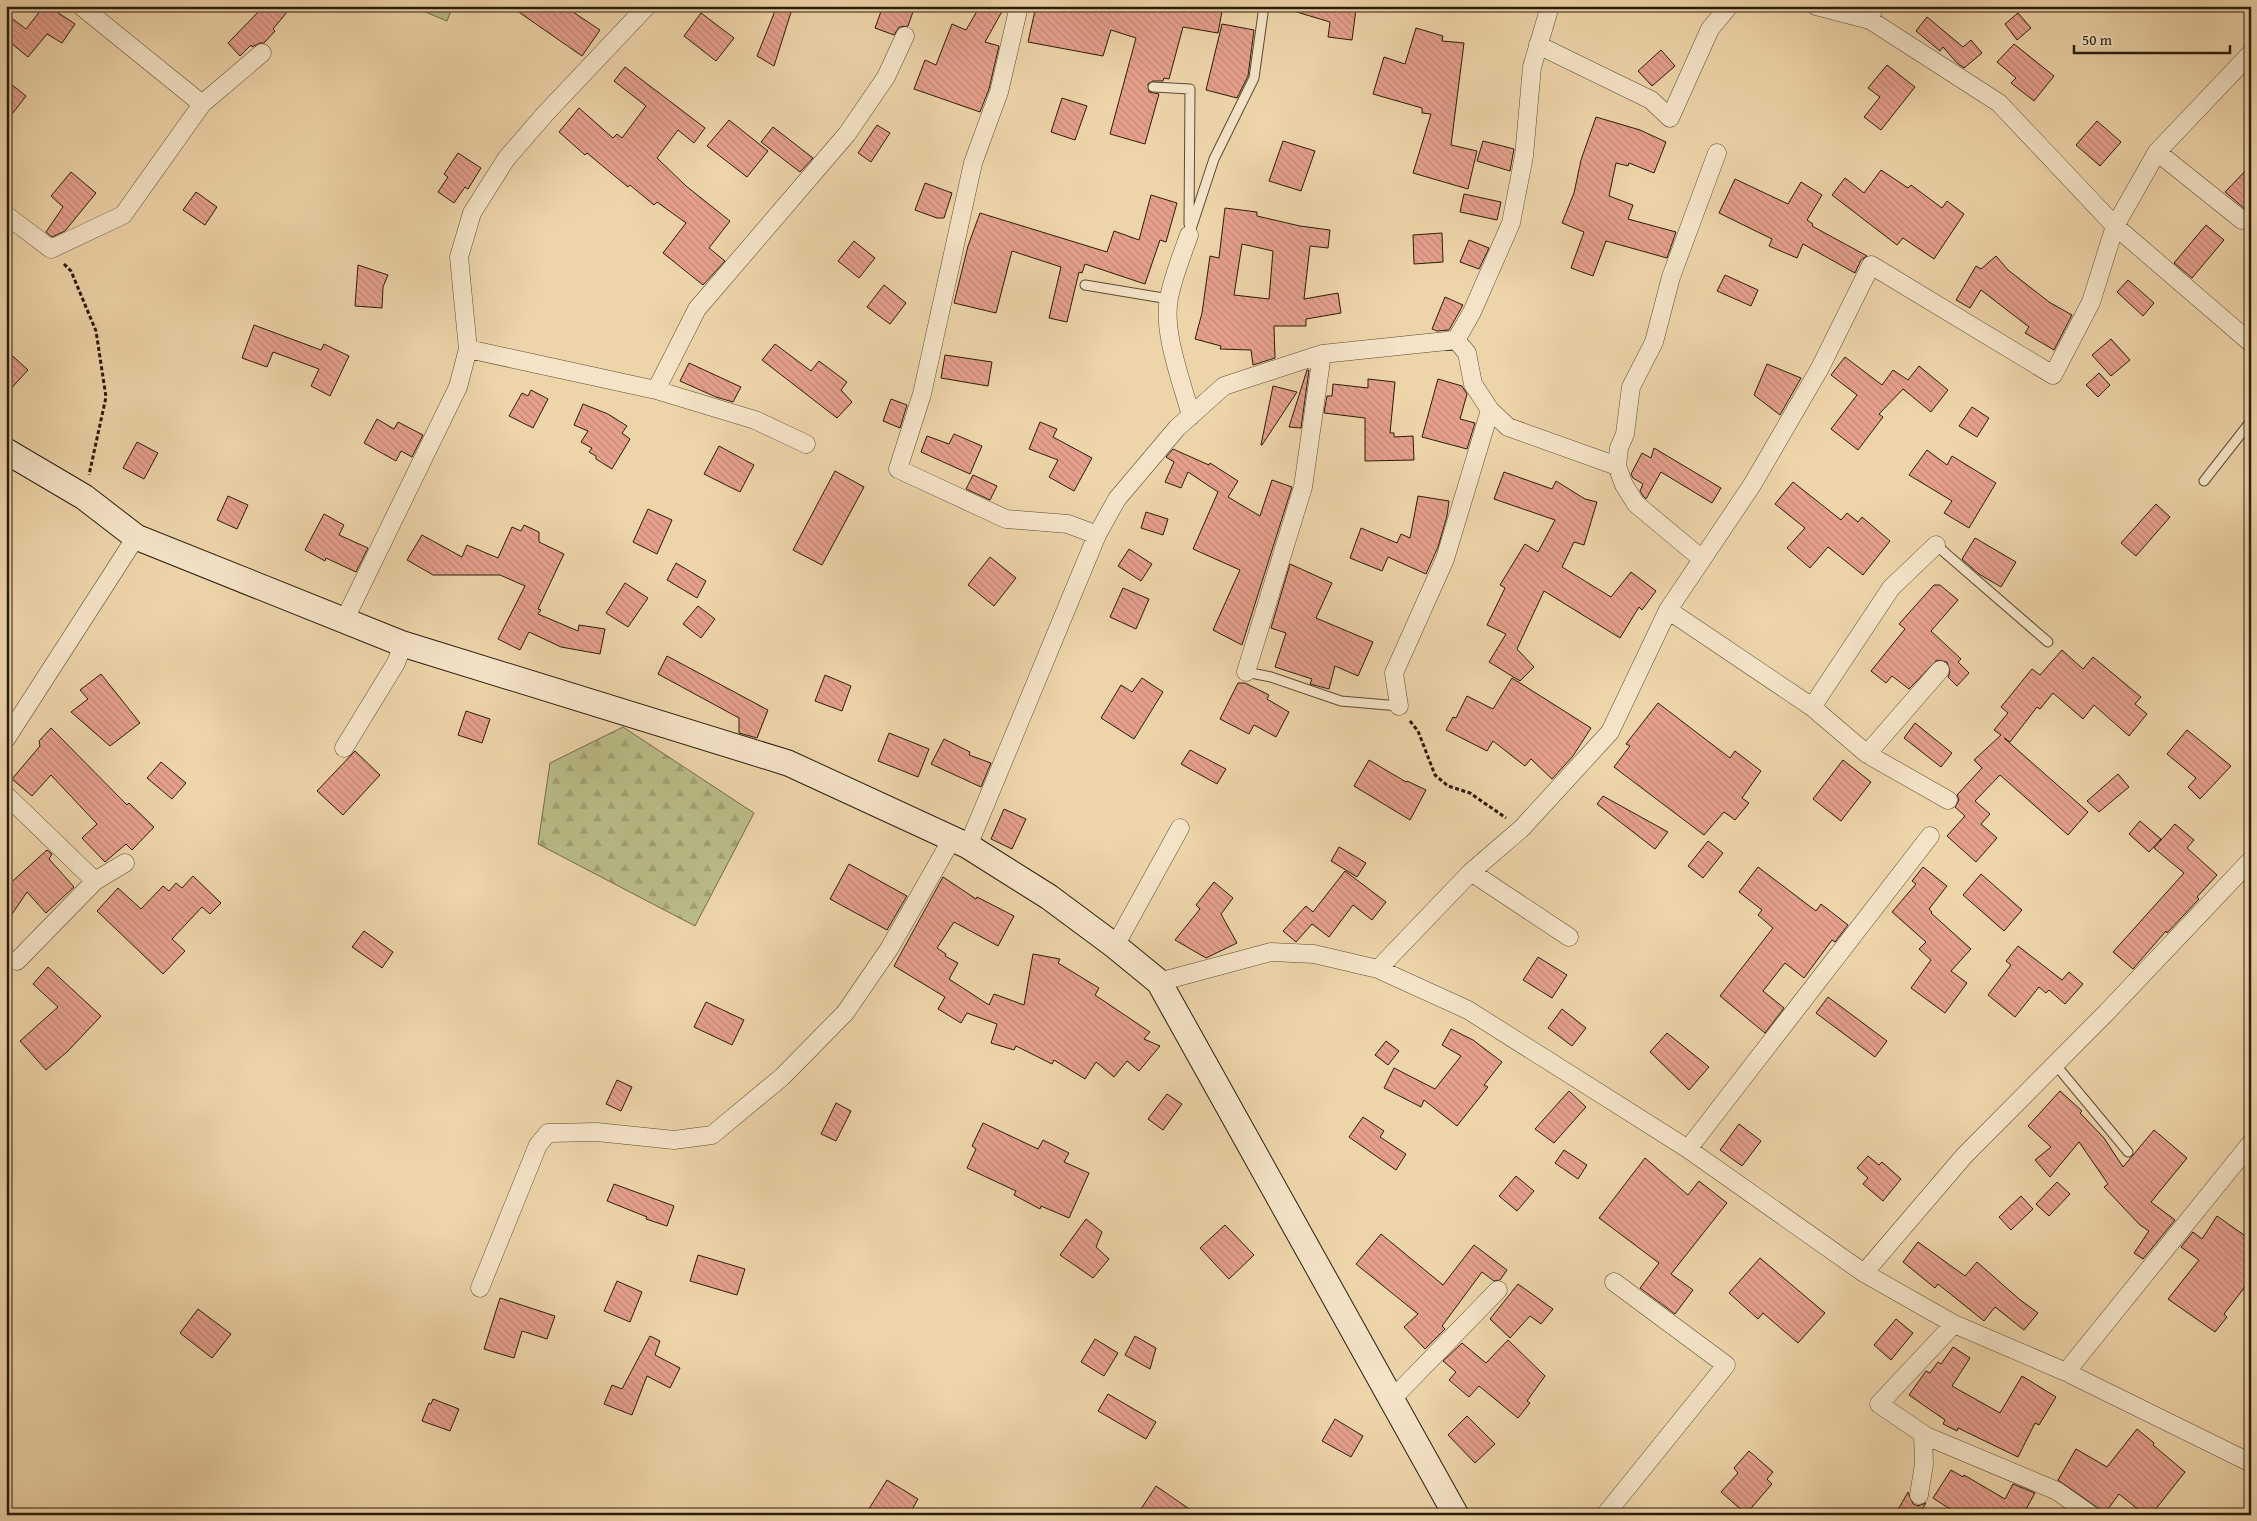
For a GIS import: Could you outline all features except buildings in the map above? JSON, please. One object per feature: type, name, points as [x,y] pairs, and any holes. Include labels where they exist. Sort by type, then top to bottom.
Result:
[{"type":"street","points":[[81,6],[202,104]]},
{"type":"street","points":[[345,620],[458,387],[468,349],[459,257],[472,213],[506,159],[545,114],[647,6]]},
{"type":"street","points":[[1018,6],[999,92],[973,163],[922,394],[898,469],[1006,519],[1068,524],[1097,535]]},
{"type":"street","points":[[1456,340],[1472,312],[1511,222],[1524,156],[1532,67],[1550,6]]},
{"type":"street","points":[[1538,45],[1651,100],[1670,118],[1710,29],[1728,6]]},
{"type":"street","points":[[1816,6],[1872,13],[1999,103],[2115,226],[2251,343]]},
{"type":"street","points":[[656,390],[697,309],[847,134],[886,77],[906,36]]},
{"type":"street","points":[[6,215],[51,249],[123,215],[202,104],[262,53]]},
{"type":"street","points":[[1378,969],[1471,872],[1522,828],[1610,732],[1668,610],[1752,486],[1810,385],[1872,265],[2053,375],[2092,302],[2115,226],[2157,152],[2251,53]]},
{"type":"street","points":[[2157,152],[2242,220]]},
{"type":"street","points":[[1702,559],[1636,504],[1624,485],[1617,466],[1619,448],[1625,434],[1631,387],[1654,342],[1671,277],[1717,153]]},
{"type":"street","points":[[1189,234],[1168,299],[1173,347],[1191,416]]},
{"type":"street","points":[[480,1288],[538,1145],[548,1133],[606,1133],[674,1140],[712,1134],[782,1077],[845,1013],[960,842],[1097,535],[1117,499],[1177,428],[1224,386],[1322,354],[1456,340]]},
{"type":"street","points":[[1456,340],[1467,353],[1474,384],[1490,410],[1508,427],[1617,466]]},
{"type":"street","points":[[468,349],[656,390],[755,420],[806,444]]},
{"type":"street","points":[[1246,672],[1303,487],[1322,354]]},
{"type":"street","points":[[1399,706],[1394,673],[1445,559],[1490,410]]},
{"type":"street","points":[[6,451],[84,497],[136,537],[403,644],[788,763],[960,842],[1049,897],[1115,946],[1159,982],[1392,1400],[1450,1512]]},
{"type":"street","points":[[6,739],[136,537]]},
{"type":"street","points":[[1812,707],[1891,588],[1936,545]]},
{"type":"street","points":[[1668,610],[1812,707],[1867,754],[1948,800]]},
{"type":"street","points":[[344,748],[396,663],[403,644]]},
{"type":"street","points":[[1867,754],[1940,670]]},
{"type":"street","points":[[6,795],[95,881]]},
{"type":"street","points":[[1115,946],[1180,828]]},
{"type":"street","points":[[1688,1148],[1930,836]]},
{"type":"street","points":[[1864,1273],[1964,1156],[2188,928],[2251,860]]},
{"type":"street","points":[[16,961],[95,881],[125,863]]},
{"type":"street","points":[[1471,872],[1569,937]]},
{"type":"street","points":[[1159,982],[1272,952],[1314,954],[1378,969],[1468,1010],[1688,1148],[1864,1273],[1954,1324],[2066,1372],[2251,1463]]},
{"type":"street","points":[[2066,1372],[2251,1143]]},
{"type":"street","points":[[1605,1515],[1726,1366],[1614,1282]]},
{"type":"street","points":[[1392,1400],[1498,1290]]},
{"type":"street","points":[[1954,1324],[1879,1404],[1923,1434],[2057,1491],[2091,1515]]},
{"type":"street","points":[[1919,1496],[1924,1464],[1923,1434]]},
{"type":"lane","points":[[1189,234],[1214,159],[1254,78],[1264,6]]},
{"type":"lane","points":[[1153,87],[1190,89],[1189,234]]},
{"type":"lane","points":[[1085,285],[1168,299]]},
{"type":"lane","points":[[2204,481],[2251,421]]},
{"type":"lane","points":[[1936,545],[2048,642]]},
{"type":"lane","points":[[1246,672],[1271,677],[1341,701],[1399,706]]},
{"type":"lane","points":[[2055,1064],[2128,1152]]},
{"type":"path","points":[[51,249],[71,271],[96,331],[106,397],[84,497]]},
{"type":"path","points":[[1399,706],[1418,731],[1436,775],[1448,786],[1470,793],[1522,828]]},
{"type":"green space","points":[[411,6],[453,6],[447,21]]},
{"type":"green space","points":[[623,727],[754,813],[695,926],[538,844],[550,763]]}]
